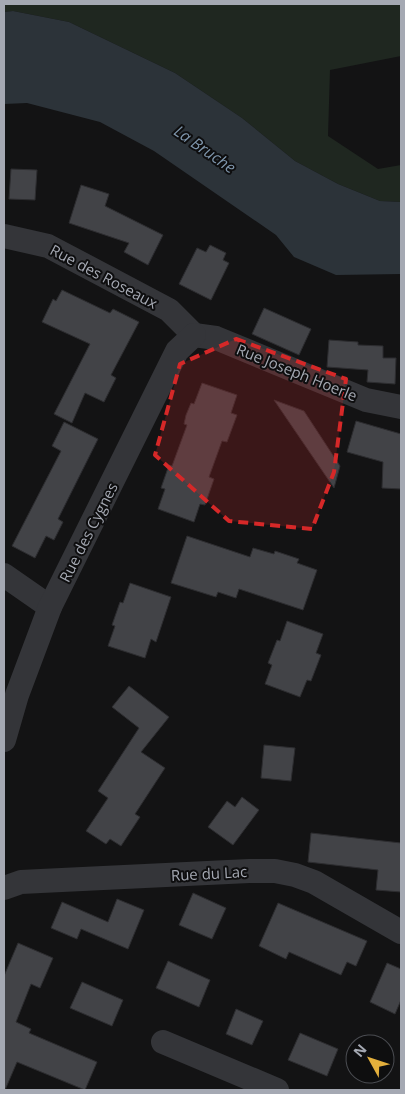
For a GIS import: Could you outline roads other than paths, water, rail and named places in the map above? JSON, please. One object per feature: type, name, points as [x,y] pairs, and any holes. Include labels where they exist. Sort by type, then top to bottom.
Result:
[{"type":"street","name":"Rue des Roseaux","points":[[4,236],[48,246],[169,310],[194,335]]},
{"type":"street","name":"Rue Joseph Hoerle","points":[[194,335],[216,338],[366,400],[401,407]]},
{"type":"street","name":"Rue des Cygnes","points":[[4,740],[17,695],[50,607],[177,351],[194,335]]},
{"type":"street","points":[[4,575],[50,607]]},
{"type":"street","name":"Rue du Lac","points":[[4,888],[21,882],[239,871],[275,871],[295,875],[314,882],[401,932]]},
{"type":"street","points":[[164,1042],[278,1090]]},
{"type":"water","name":"La Bruche","points":[[13,11],[69,22],[175,73],[242,118],[295,161],[338,184],[380,201],[401,202],[401,274],[336,275],[294,257],[276,235],[154,151],[100,122],[27,103],[4,104],[4,12]]}]
